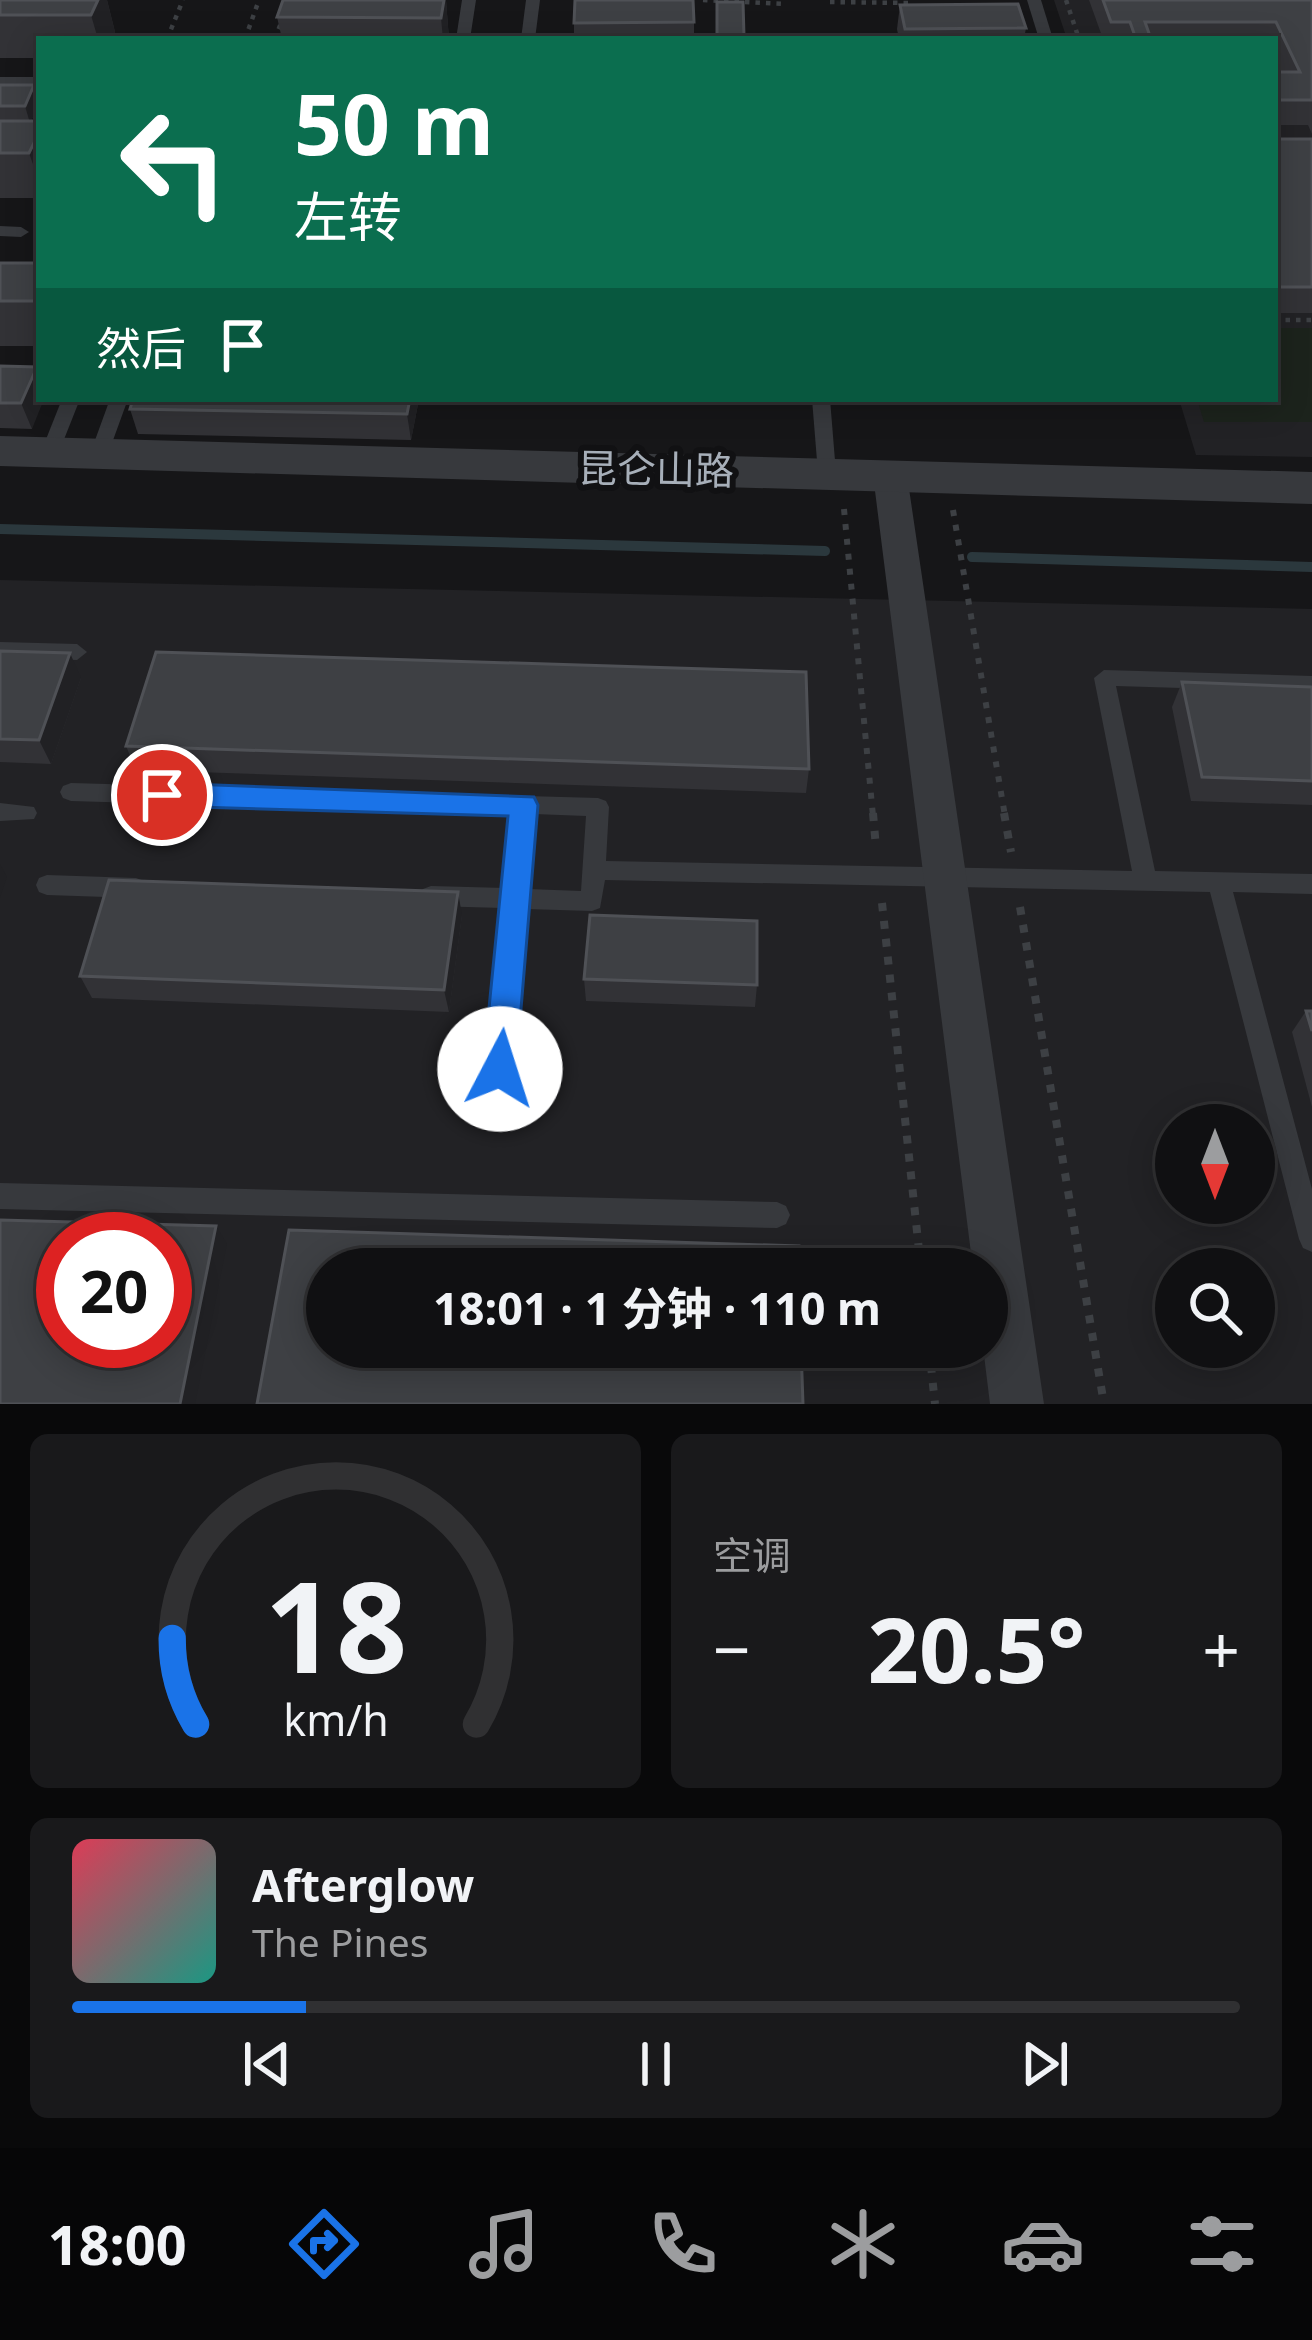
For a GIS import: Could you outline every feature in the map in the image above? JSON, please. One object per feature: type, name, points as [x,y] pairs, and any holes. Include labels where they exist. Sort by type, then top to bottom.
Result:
[{"type":"street","name":"昆仑山路","points":[[0,451],[1312,488]]},
{"type":"street","points":[[890,476],[1017,1404]]},
{"type":"lane","points":[[463,36],[469,0]]},
{"type":"lane","points":[[528,36],[533,0]]},
{"type":"lane","points":[[1034,0],[1045,36]]},
{"type":"lane","points":[[0,81],[36,81]]},
{"type":"lane","points":[[0,232],[20,232]]},
{"type":"lane","points":[[50,452],[70,402]]},
{"type":"lane","points":[[99,454],[118,402]]},
{"type":"lane","points":[[820,402],[827,472]]},
{"type":"lane","points":[[0,650],[77,652]]},
{"type":"lane","points":[[1146,881],[1104,678],[1312,684]]},
{"type":"lane","points":[[71,792],[598,807],[592,901],[398,896]]},
{"type":"lane","points":[[500,1069],[524,805]]},
{"type":"lane","points":[[0,812],[26,813]]},
{"type":"lane","points":[[594,870],[1312,884]]},
{"type":"lane","points":[[1220,883],[1312,1239]]},
{"type":"lane","points":[[46,885],[164,888]]},
{"type":"lane","points":[[0,1196],[777,1215]]},
{"type":"path","points":[[168,36],[183,0]]},
{"type":"path","points":[[246,36],[259,0]]},
{"type":"path","points":[[703,0],[785,4]]},
{"type":"path","points":[[1066,0],[1078,36]]},
{"type":"path","points":[[830,2],[911,3]]},
{"type":"path","points":[[276,36],[282,19],[292,13]]},
{"type":"path","points":[[1278,320],[1312,320]]},
{"type":"path","points":[[948,477],[1104,1404]]},
{"type":"path","points":[[931,1368],[935,1404]]},
{"type":"shaded area","points":[[1054,0],[1312,0],[1312,457],[1196,455],[1180,402],[1278,402],[1278,36],[1066,36]]},
{"type":"shaded area","points":[[1278,328],[1312,328],[1312,422],[1204,422],[1198,402],[1278,402]]},
{"type":"shaded area","points":[[0,580],[1312,609],[1312,1404],[0,1404]]},
{"type":"building","points":[[0,0],[98,0],[91,15],[0,15]]},
{"type":"building","points":[[283,0],[444,0],[441,18],[277,17]]},
{"type":"building","points":[[575,0],[693,0],[694,22],[574,23]]},
{"type":"building","points":[[1103,0],[1312,0],[1312,100],[1278,100],[1278,72],[1300,72],[1276,22],[1145,22],[1150,36],[1135,36],[1130,22],[1111,22]]},
{"type":"building","points":[[717,2],[743,2],[744,36],[717,35]]},
{"type":"building","points":[[1018,4],[1026,28],[905,29],[900,5]]},
{"type":"building","points":[[0,85],[34,85],[25,106],[0,106]]},
{"type":"building","points":[[0,121],[36,121],[36,139],[29,153],[0,153]]},
{"type":"building","points":[[1278,139],[1312,139],[1312,287],[1278,287]]},
{"type":"building","points":[[0,263],[36,263],[36,301],[0,301]]},
{"type":"building","points":[[0,366],[36,367],[21,403],[0,403]]},
{"type":"building","points":[[132,402],[409,402],[407,414],[130,409]]},
{"type":"building","points":[[0,651],[70,653],[39,740],[0,739]]},
{"type":"building","points":[[156,652],[806,672],[809,769],[126,746]]},
{"type":"building","points":[[1182,682],[1312,687],[1312,781],[1202,777]]},
{"type":"building","points":[[109,880],[458,892],[444,990],[80,976]]},
{"type":"building","points":[[590,915],[757,921],[757,985],[584,979]]},
{"type":"building","points":[[0,1220],[36,1221],[36,1368],[187,1368],[180,1404],[0,1404]]},
{"type":"building","points":[[192,1225],[216,1226],[192,1345]]},
{"type":"building","points":[[289,1230],[799,1246],[306,1248],[306,1368],[802,1368],[803,1404],[257,1404]]},
{"type":"waterway","points":[[0,529],[825,551]]},
{"type":"waterway","points":[[972,557],[1312,567]]},
{"type":"route","points":[[162,795],[524,805],[500,1069]]}]
